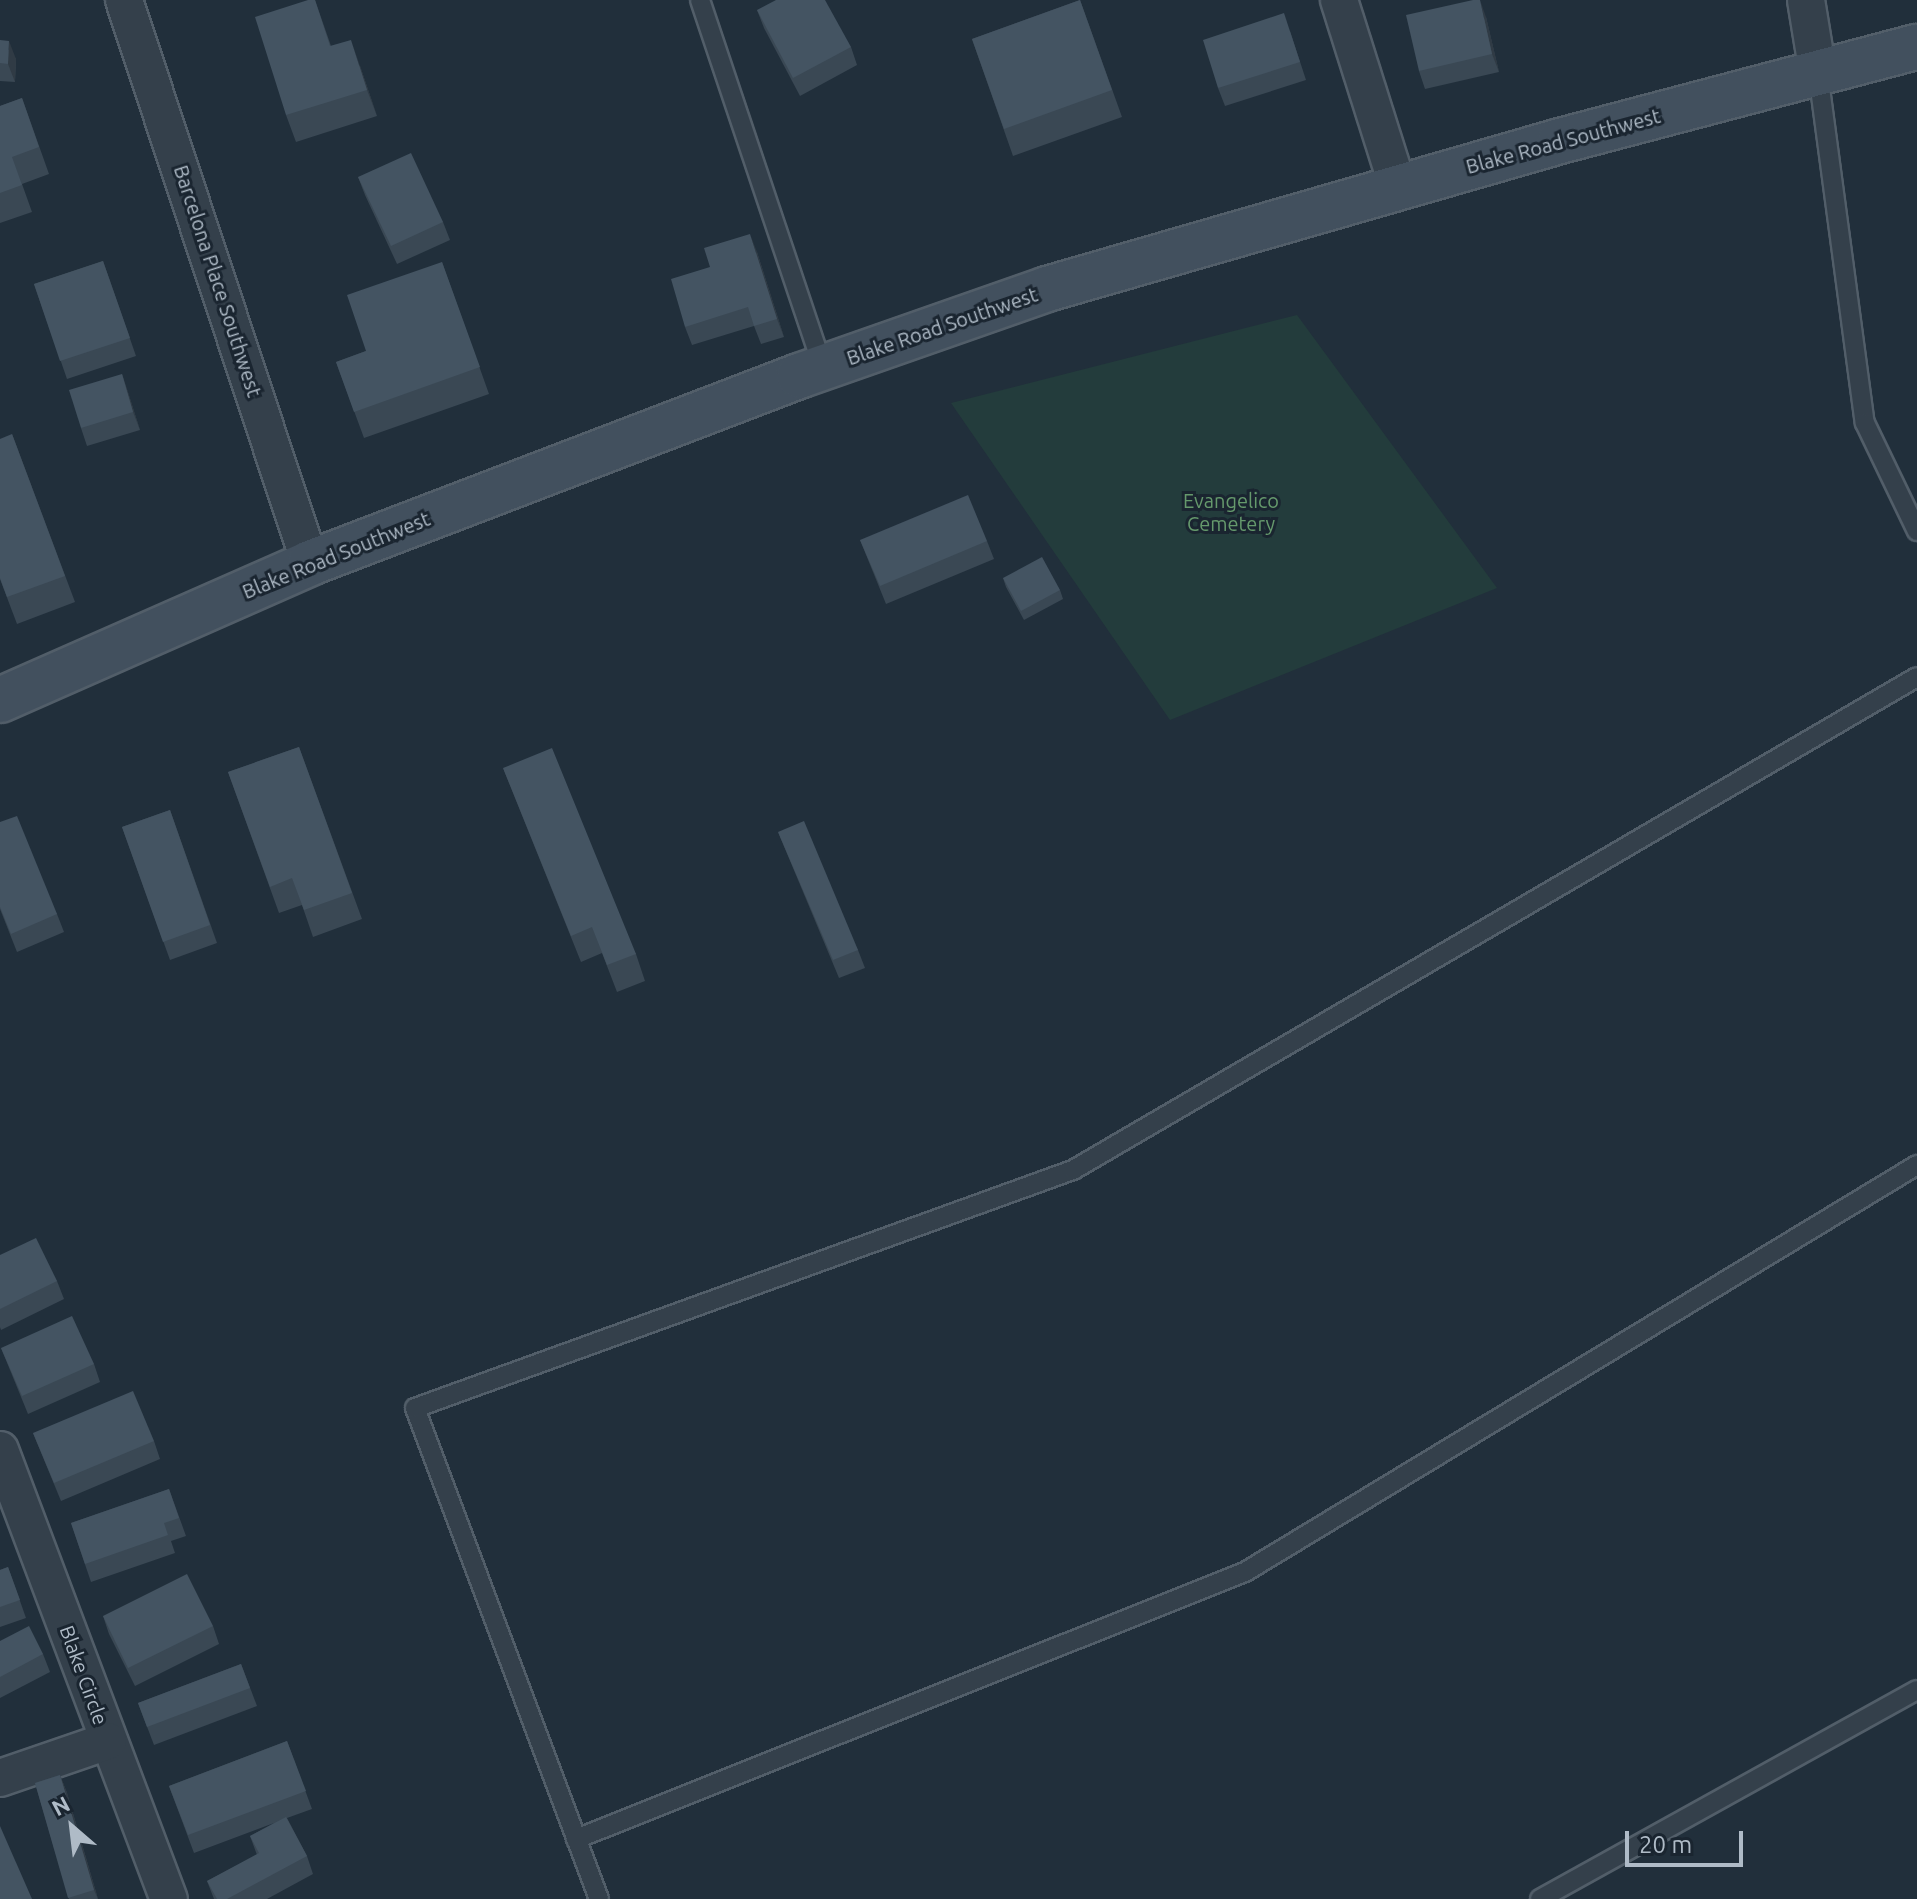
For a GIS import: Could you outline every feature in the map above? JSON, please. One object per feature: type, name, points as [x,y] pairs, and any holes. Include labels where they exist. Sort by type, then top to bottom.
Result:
[{"type":"main road","name":"Blake Road Southwest","points":[[0,700],[310,563],[823,368],[1047,289],[1398,187],[1917,47]]},
{"type":"street","name":"Barcelona Place Southwest","points":[[124,0],[310,563]]},
{"type":"street","points":[[1339,0],[1398,187]]},
{"type":"street","points":[[1806,0],[1818,73]]},
{"type":"street","name":"Blake Circle","points":[[0,1450],[169,1899]]},
{"type":"street","points":[[0,1778],[108,1741]]},
{"type":"lane","points":[[700,0],[823,368]]},
{"type":"lane","points":[[1818,73],[1865,423],[1917,531]]},
{"type":"lane","points":[[599,1899],[415,1408],[1073,1170],[1917,677]]},
{"type":"lane","points":[[576,1839],[1245,1572],[1917,1165]]},
{"type":"lane","points":[[1540,1899],[1917,1690]]},
{"type":"green space","name":"Evangelico Cemetery","points":[[1297,315],[1497,588],[1170,720],[951,403]]},
{"type":"building","points":[[315,0],[330,46],[351,40],[367,90],[286,115],[255,17]]},
{"type":"building","points":[[776,0],[825,0],[851,47],[793,78],[757,10]]},
{"type":"building","points":[[1080,0],[1112,90],[1004,129],[972,39]]},
{"type":"building","points":[[1480,0],[1492,54],[1419,71],[1406,15]]},
{"type":"building","points":[[1284,13],[1300,62],[1218,88],[1203,40]]},
{"type":"building","points":[[0,40],[9,41],[8,64],[0,63]]},
{"type":"building","points":[[22,98],[39,147],[12,157],[22,185],[0,193],[0,106]]},
{"type":"building","points":[[411,153],[443,222],[391,246],[358,177]]},
{"type":"building","points":[[750,234],[777,319],[754,326],[748,307],[685,327],[671,279],[710,267],[704,248]]},
{"type":"building","points":[[103,261],[130,338],[60,361],[34,284]]},
{"type":"building","points":[[442,262],[480,367],[354,412],[336,362],[366,351],[347,295]]},
{"type":"building","points":[[122,374],[133,412],[81,428],[69,390]]},
{"type":"building","points":[[12,434],[65,576],[7,597],[0,578],[0,439]]},
{"type":"building","points":[[968,495],[987,541],[880,586],[860,540]]},
{"type":"building","points":[[1042,557],[1060,590],[1021,611],[1003,578]]},
{"type":"building","points":[[299,747],[352,893],[304,910],[292,878],[270,887],[228,772]]},
{"type":"building","points":[[552,748],[636,954],[607,965],[592,927],[571,936],[503,768]]},
{"type":"building","points":[[170,810],[210,925],[163,942],[122,827]]},
{"type":"building","points":[[17,816],[57,914],[11,934],[0,907],[0,822]]},
{"type":"building","points":[[804,821],[858,950],[833,960],[778,832]]},
{"type":"building","points":[[36,1238],[57,1281],[0,1309],[0,1255]]},
{"type":"building","points":[[72,1316],[94,1364],[22,1396],[1,1348]]},
{"type":"building","points":[[133,1391],[154,1441],[54,1483],[33,1433]]},
{"type":"building","points":[[169,1489],[179,1518],[164,1523],[168,1535],[85,1564],[71,1523]]},
{"type":"building","points":[[8,1567],[20,1600],[0,1607],[0,1570]]},
{"type":"building","points":[[187,1574],[213,1626],[128,1668],[103,1616]]},
{"type":"building","points":[[29,1626],[43,1654],[0,1677],[0,1641]]},
{"type":"building","points":[[241,1664],[250,1688],[147,1727],[138,1703]]},
{"type":"building","points":[[287,1741],[306,1791],[188,1835],[169,1786]]},
{"type":"building","points":[[60,1775],[94,1890],[68,1898],[35,1783]]},
{"type":"building","points":[[286,1817],[307,1856],[227,1899],[217,1899],[207,1881],[259,1853],[250,1836]]},
{"type":"building","points":[[0,1826],[32,1899],[0,1899]]}]
